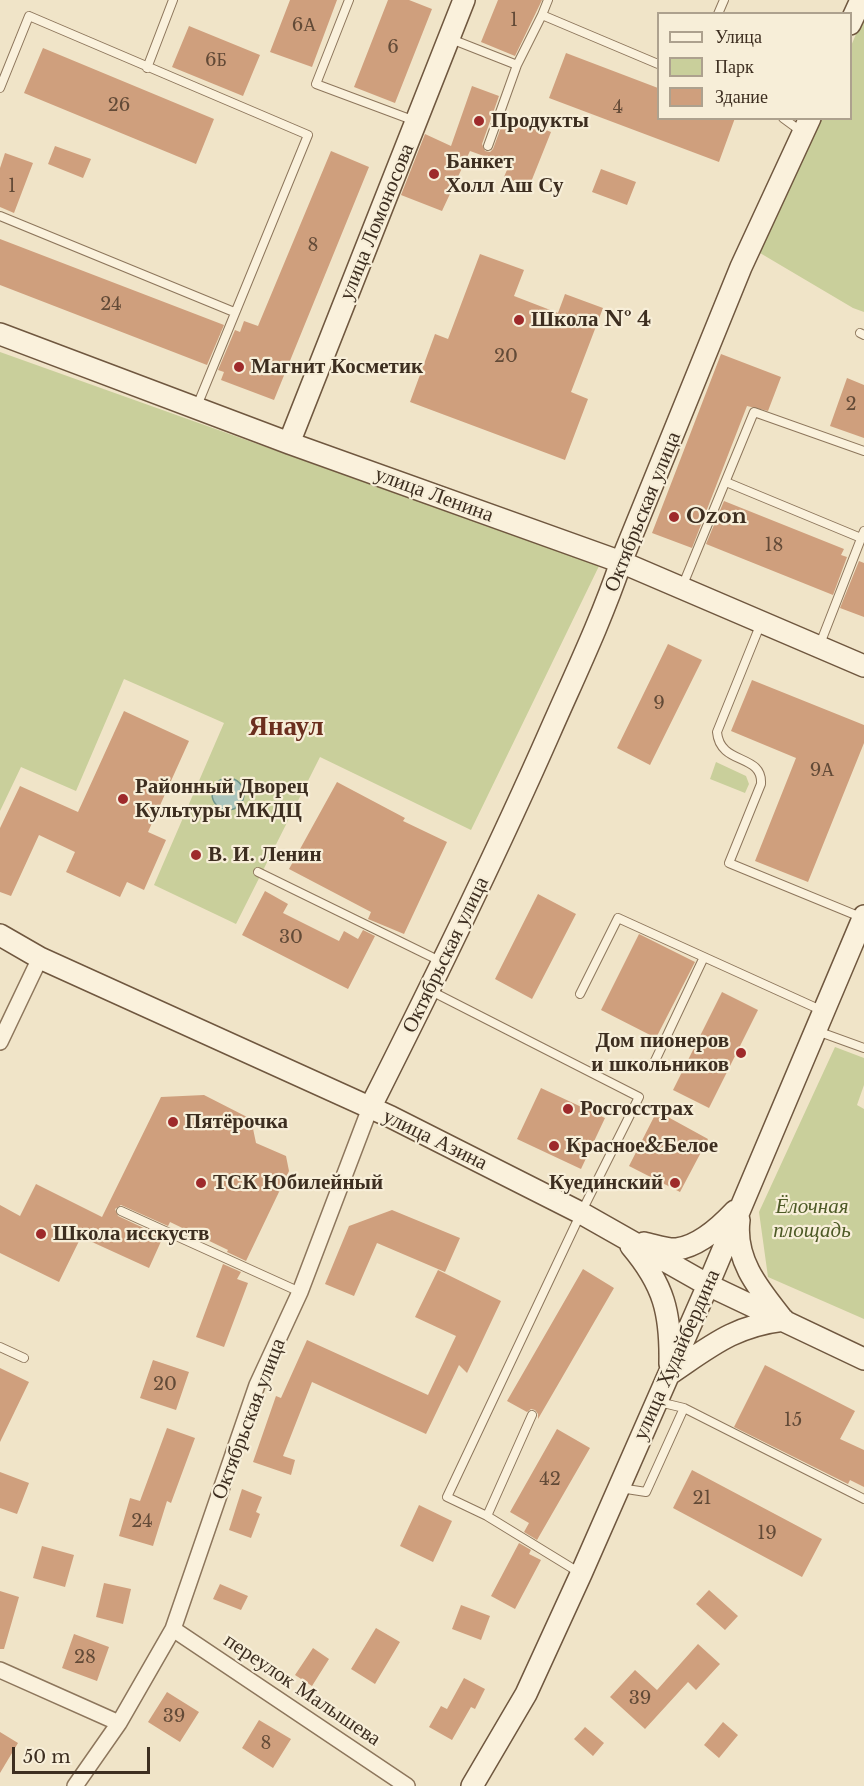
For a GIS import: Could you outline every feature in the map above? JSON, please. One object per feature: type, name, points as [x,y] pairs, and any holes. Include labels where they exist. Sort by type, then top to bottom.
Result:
[{"type":"street","name":"улица Ломоносова","points":[[289,443],[464,0]]},
{"type":"street","points":[[852,20],[861,0]]},
{"type":"street","name":"Октябрьская улица","points":[[75,1786],[119,1723],[173,1629],[257,1384],[300,1292],[370,1108],[443,963],[523,792],[607,602],[621,562],[741,267],[807,126]]},
{"type":"street","name":"улица Ленина","points":[[0,334],[289,443],[621,562],[864,666]]},
{"type":"street","name":"улица Худайбердина","points":[[472,1786],[526,1694],[581,1574],[708,1285],[864,917]]},
{"type":"street","name":"улица Азина","points":[[0,935],[40,958],[370,1108],[581,1213],[708,1285],[864,1359]]},
{"type":"street","points":[[0,1042],[40,958]]},
{"type":"street","points":[[626,1240],[676,1249],[693,1243],[719,1228],[742,1204]]},
{"type":"street","points":[[742,1204],[737,1235],[743,1256],[752,1280],[784,1320]]},
{"type":"street","points":[[626,1240],[656,1280],[663,1298],[670,1336],[670,1373]]},
{"type":"street","points":[[670,1373],[732,1332],[761,1322],[784,1320]]},
{"type":"street","name":"переулок Малышева","points":[[173,1629],[407,1786]]},
{"type":"street","points":[[0,1670],[119,1723]]},
{"type":"lane","points":[[147,68],[173,0]]},
{"type":"lane","points":[[349,0],[316,84],[416,122]]},
{"type":"lane","points":[[488,146],[517,65],[548,0]]},
{"type":"lane","points":[[542,15],[657,64]]},
{"type":"lane","points":[[0,88],[29,16],[308,135],[196,408]]},
{"type":"lane","points":[[449,38],[517,65]]},
{"type":"lane","points":[[789,120],[807,126]]},
{"type":"lane","points":[[0,216],[234,312]]},
{"type":"lane","points":[[682,588],[754,412],[864,450]]},
{"type":"lane","points":[[726,482],[863,535],[819,645]]},
{"type":"lane","points":[[762,622],[717,732],[719,742],[726,752],[752,764],[762,777],[729,863],[864,917]]},
{"type":"lane","points":[[258,872],[443,963]]},
{"type":"lane","points":[[579,994],[618,918],[704,957],[864,1048]]},
{"type":"lane","points":[[654,1062],[704,957]]},
{"type":"lane","points":[[429,990],[639,1098],[581,1213],[447,1497],[487,1516],[581,1574]]},
{"type":"lane","points":[[121,1211],[300,1292]]},
{"type":"lane","points":[[0,1347],[24,1358]]},
{"type":"lane","points":[[657,1401],[684,1408],[864,1499]]},
{"type":"lane","points":[[619,1488],[646,1492],[684,1408]]},
{"type":"lane","points":[[487,1516],[532,1415]]},
{"type":"green space","points":[[864,15],[864,312],[853,308],[760,253],[819,120],[852,120],[852,44]]},
{"type":"green space","points":[[0,352],[599,566],[471,830],[320,757],[236,924],[154,885],[224,723],[124,679],[76,791],[21,767],[0,811]]},
{"type":"green space","points":[[716,762],[746,776],[749,784],[745,793],[710,779]]},
{"type":"green space","name":"Ёлочная площадь","points":[[835,1047],[864,1058],[864,1085],[857,1105],[864,1109],[864,1319],[768,1277],[759,1212]]},
{"type":"water","points":[[228,778],[239,783],[244,794],[239,805],[228,810],[217,805],[212,794],[217,783]]},
{"type":"building","points":[[290,0],[337,0],[312,67],[270,52]]},
{"type":"building","points":[[388,0],[409,0],[432,9],[395,103],[354,87]]},
{"type":"building","points":[[498,0],[542,0],[515,56],[481,42]]},
{"type":"building","points":[[189,26],[260,55],[243,96],[172,67]]},
{"type":"building","points":[[43,48],[214,119],[196,164],[24,93]]},
{"type":"building","points":[[566,53],[657,88],[657,120],[734,120],[719,162],[549,98]]},
{"type":"building","points":[[472,86],[499,96],[482,144],[485,151],[490,152],[493,149],[506,114],[551,132],[529,187],[504,177],[509,165],[470,151],[442,211],[401,195],[425,134],[451,146]]},
{"type":"building","points":[[55,146],[91,159],[83,178],[48,164]]},
{"type":"building","points":[[331,151],[369,167],[274,400],[221,380],[224,372],[218,370],[235,330],[240,332],[244,321],[258,326]]},
{"type":"building","points":[[5,153],[33,163],[14,213],[0,207],[0,168]]},
{"type":"building","points":[[601,169],[636,182],[627,205],[592,192]]},
{"type":"building","points":[[0,239],[224,325],[207,365],[0,285]]},
{"type":"building","points":[[480,254],[524,270],[514,296],[558,313],[565,294],[603,308],[571,392],[588,399],[565,460],[410,402],[435,334],[448,339]]},
{"type":"building","points":[[721,354],[781,377],[768,411],[747,406],[692,548],[652,533]]},
{"type":"building","points":[[847,378],[864,385],[864,438],[830,426]]},
{"type":"building","points":[[724,501],[844,549],[841,555],[847,557],[833,595],[706,544]]},
{"type":"building","points":[[859,561],[864,563],[864,617],[840,608]]},
{"type":"building","points":[[668,644],[702,660],[650,765],[617,748]]},
{"type":"building","points":[[752,680],[864,725],[864,743],[808,882],[755,861],[796,758],[731,731]]},
{"type":"building","name":"Районный Дворец Культуры МКДЦ","points":[[124,711],[189,741],[148,832],[166,840],[144,890],[127,882],[120,897],[66,872],[75,852],[39,835],[11,896],[0,892],[0,828],[20,786],[78,812]]},
{"type":"building","points":[[337,782],[405,818],[403,821],[447,842],[404,934],[368,919],[371,912],[289,869]]},
{"type":"building","points":[[265,891],[288,904],[283,913],[339,941],[344,931],[358,939],[363,930],[375,936],[348,989],[242,935]]},
{"type":"building","points":[[538,894],[576,914],[532,999],[495,979]]},
{"type":"building","points":[[639,934],[695,962],[656,1038],[601,1010]]},
{"type":"building","points":[[722,992],[758,1010],[709,1108],[673,1090]]},
{"type":"building","points":[[541,1088],[605,1118],[581,1169],[517,1139]]},
{"type":"building","name":"ТСК Юбилейный","points":[[204,1095],[251,1119],[256,1143],[286,1156],[289,1171],[246,1261],[170,1222],[168,1226],[121,1205],[115,1209],[118,1216],[163,1237],[149,1268],[81,1237],[59,1282],[0,1253],[0,1205],[20,1216],[36,1184],[102,1217],[161,1097]]},
{"type":"building","points":[[657,1111],[708,1139],[680,1192],[629,1166]]},
{"type":"building","points":[[392,1210],[460,1238],[445,1272],[377,1243],[354,1296],[325,1284],[349,1226]]},
{"type":"building","points":[[223,1264],[241,1272],[237,1279],[248,1283],[224,1347],[196,1337]]},
{"type":"building","points":[[583,1269],[614,1288],[538,1419],[535,1410],[531,1409],[527,1412],[507,1401]]},
{"type":"building","points":[[438,1270],[501,1301],[467,1373],[459,1365],[426,1434],[312,1382],[283,1456],[295,1460],[291,1475],[253,1462],[276,1396],[281,1398],[307,1340],[428,1395],[456,1336],[415,1317]]},
{"type":"building","points":[[153,1360],[189,1372],[176,1410],[140,1398]]},
{"type":"building","points":[[765,1365],[855,1411],[840,1439],[864,1450],[864,1487],[850,1480],[848,1484],[734,1427]]},
{"type":"building","points":[[0,1368],[29,1382],[0,1442]]},
{"type":"building","points":[[167,1428],[195,1438],[171,1503],[167,1501],[153,1546],[119,1536],[130,1498],[140,1501]]},
{"type":"building","points":[[557,1429],[590,1448],[537,1540],[524,1532],[529,1523],[510,1512]]},
{"type":"building","points":[[692,1470],[822,1539],[802,1577],[673,1508]]},
{"type":"building","points":[[0,1472],[29,1483],[17,1514],[0,1508]]},
{"type":"building","points":[[242,1489],[262,1497],[256,1512],[260,1514],[251,1538],[229,1530]]},
{"type":"building","points":[[419,1505],[452,1521],[433,1562],[400,1546]]},
{"type":"building","points":[[519,1543],[531,1550],[529,1554],[541,1560],[515,1609],[491,1596]]},
{"type":"building","points":[[42,1546],[74,1555],[65,1587],[33,1578]]},
{"type":"building","points":[[104,1583],[131,1589],[123,1624],[96,1617]]},
{"type":"building","points":[[220,1584],[248,1596],[241,1610],[213,1599]]},
{"type":"building","points":[[709,1590],[738,1616],[725,1630],[696,1604]]},
{"type":"building","points":[[0,1591],[19,1597],[4,1649],[0,1649]]},
{"type":"building","points":[[461,1605],[490,1616],[481,1640],[452,1629]]},
{"type":"building","points":[[376,1628],[400,1642],[375,1684],[351,1669]]},
{"type":"building","points":[[74,1634],[109,1647],[97,1681],[62,1668]]},
{"type":"building","points":[[698,1644],[720,1664],[696,1690],[688,1682],[645,1729],[610,1697],[635,1670],[657,1690]]},
{"type":"building","points":[[313,1648],[329,1659],[312,1686],[295,1675]]},
{"type":"building","points":[[464,1678],[485,1689],[475,1709],[471,1707],[452,1740],[429,1727],[441,1706],[447,1709]]},
{"type":"building","points":[[167,1692],[199,1712],[180,1742],[148,1722]]},
{"type":"building","points":[[259,1720],[291,1739],[273,1768],[242,1748]]},
{"type":"building","points":[[723,1722],[738,1735],[719,1758],[704,1745]]},
{"type":"building","points":[[585,1727],[604,1743],[593,1756],[574,1739]]},
{"type":"building","points":[[0,1732],[18,1743],[0,1773]]},
{"type":"place","name":"Продукты","points":[[479,121]]},
{"type":"place","name":"Банкет Холл Аш Су","points":[[434,174]]},
{"type":"place","name":"Школа № 4","points":[[519,320]]},
{"type":"place","name":"Магнит Косметик","points":[[239,367]]},
{"type":"place","name":"Ozon","points":[[674,517]]},
{"type":"place","name":"Районный Дворец Культуры МКДЦ","points":[[123,799]]},
{"type":"place","name":"В. И. Ленин","points":[[196,855]]},
{"type":"place","name":"Дом пионеров и школьников","points":[[741,1053]]},
{"type":"place","name":"Росгосстрах","points":[[568,1109]]},
{"type":"place","name":"Пятёрочка","points":[[173,1122]]},
{"type":"place","name":"Красное&Белое","points":[[554,1146]]},
{"type":"place","name":"ТСК Юбилейный","points":[[201,1183]]},
{"type":"place","name":"Куединский","points":[[675,1183]]},
{"type":"place","name":"Школа исскуств","points":[[41,1234]]},
{"type":"district","name":"Янаул","points":[[286,727]]}]
